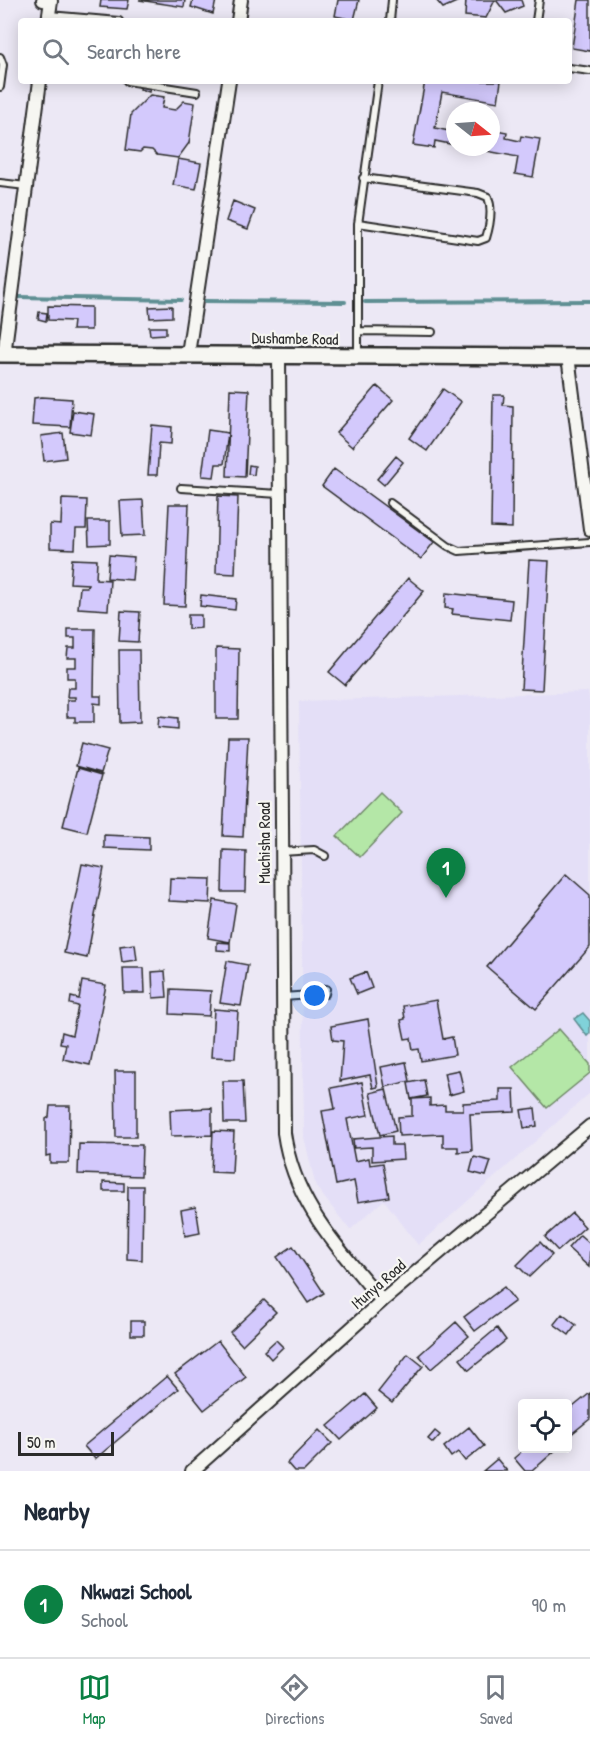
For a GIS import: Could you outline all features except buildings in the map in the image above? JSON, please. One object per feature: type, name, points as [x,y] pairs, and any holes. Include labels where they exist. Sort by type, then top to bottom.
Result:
[{"type":"street","points":[[48,0],[48,18]]},
{"type":"street","points":[[238,18],[241,0]]},
{"type":"street","points":[[2,354],[40,84]]},
{"type":"street","points":[[188,354],[229,84]]},
{"type":"street","name":"Dushambe Road","points":[[2,354],[590,357]]},
{"type":"street","name":"Muchisha Road","points":[[279,355],[284,1133],[291,1170],[298,1188],[324,1230],[382,1301]]},
{"type":"street","points":[[568,356],[590,529]]},
{"type":"street","name":"Itunya Road","points":[[192,1471],[382,1301],[590,1126]]},
{"type":"lane","points":[[390,18],[392,0]]},
{"type":"lane","points":[[536,18],[539,0]]},
{"type":"lane","points":[[0,57],[3,66],[0,87]]},
{"type":"lane","points":[[572,69],[590,72]]},
{"type":"lane","points":[[146,84],[197,92]]},
{"type":"lane","points":[[358,357],[358,223],[378,84]]},
{"type":"lane","points":[[358,223],[478,241],[486,238],[490,225],[491,204],[488,197],[478,193],[363,178]]},
{"type":"lane","points":[[0,183],[27,186]]},
{"type":"lane","points":[[358,331],[432,332]]},
{"type":"lane","points":[[181,489],[279,494]]},
{"type":"lane","points":[[390,502],[448,546],[459,551],[590,542]]},
{"type":"lane","points":[[281,852],[314,850],[325,856]]},
{"type":"lane","points":[[282,997],[325,994],[326,989]]},
{"type":"shaded area","points":[[588,692],[590,704],[590,1093],[418,1245],[384,1200],[350,1230],[316,1187],[304,1137],[299,701]]},
{"type":"green space","points":[[380,792],[402,813],[360,857],[337,836]]},
{"type":"green space","points":[[559,1029],[590,1064],[590,1073],[547,1108],[512,1067]]},
{"type":"water","points":[[583,1013],[590,1021],[590,1033],[587,1036],[574,1019]]},
{"type":"waterway","points":[[18,297],[181,300]]},
{"type":"waterway","points":[[203,301],[345,302]]},
{"type":"waterway","points":[[365,302],[590,301]]},
{"type":"place","name":"Nkwazi School","points":[[446,898]]}]
